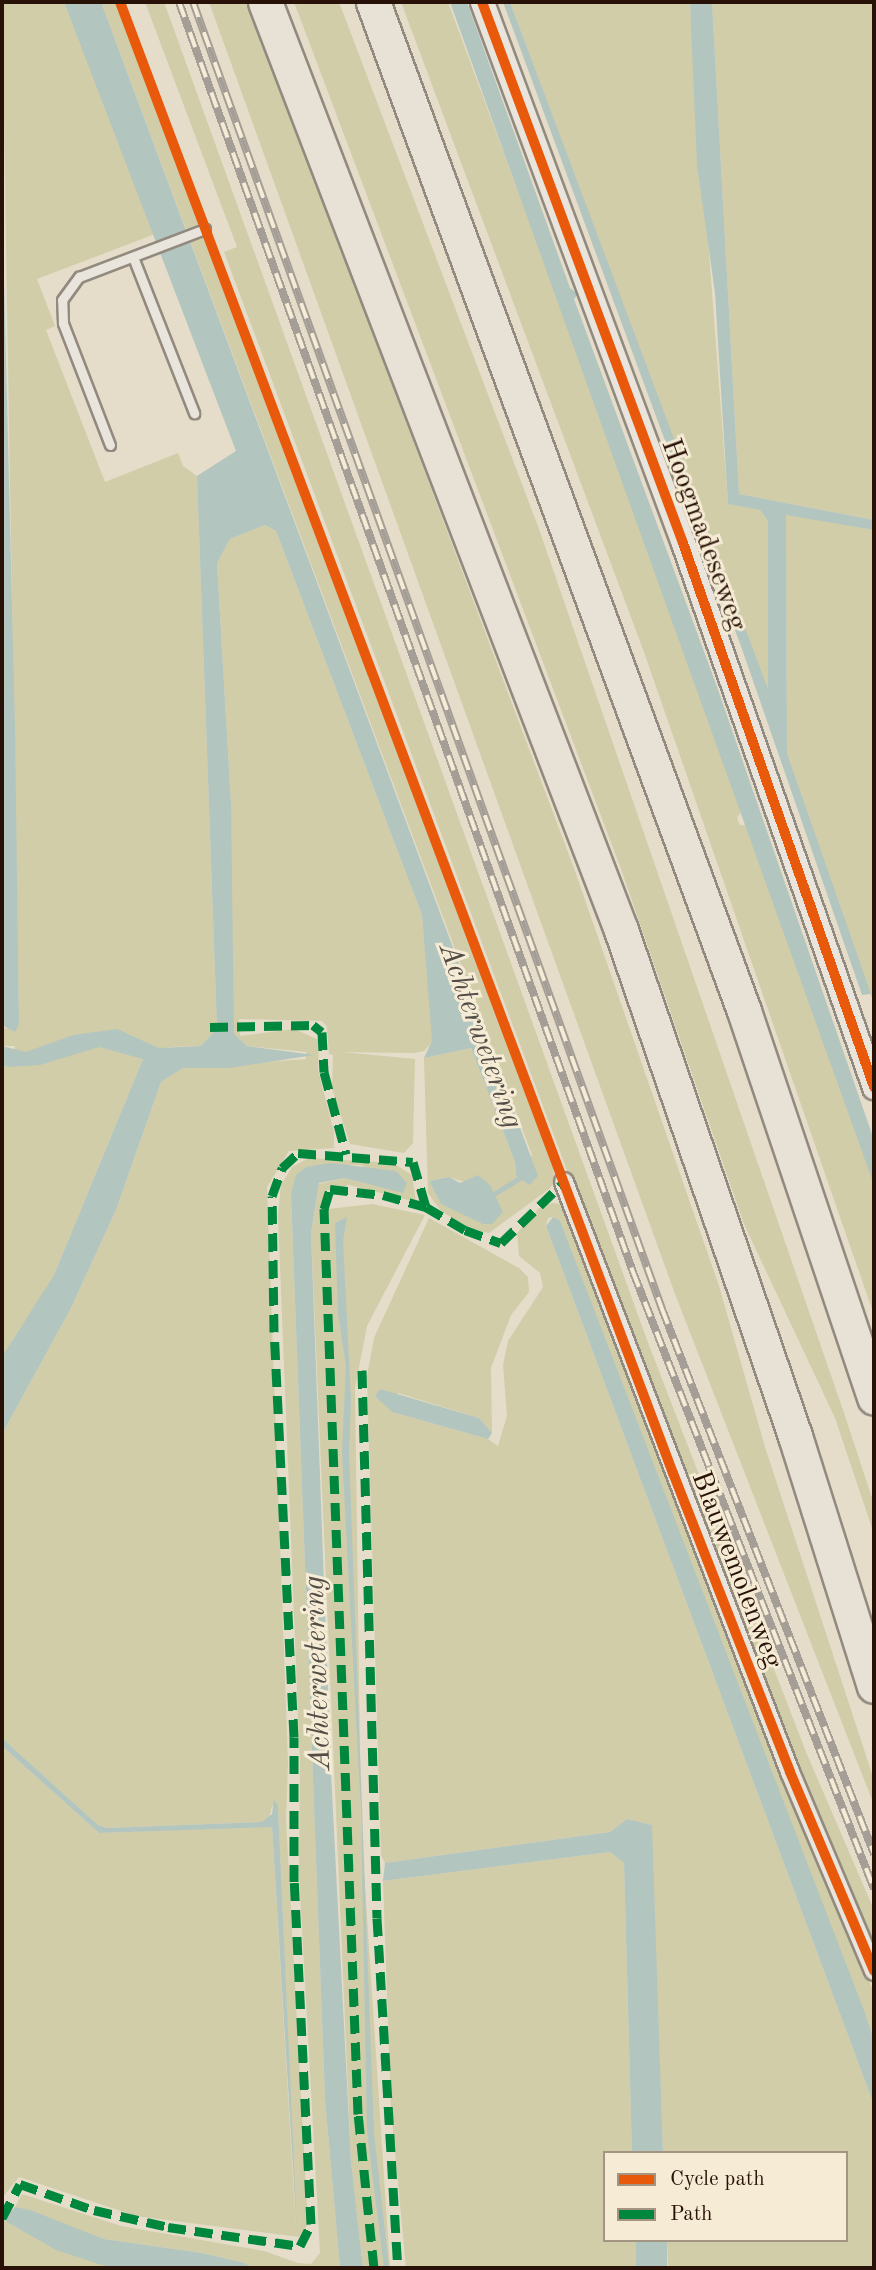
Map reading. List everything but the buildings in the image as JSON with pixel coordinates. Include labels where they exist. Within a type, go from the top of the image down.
[{"type":"highway","points":[[265,2],[621,930],[795,1436],[874,1686]]},
{"type":"highway","points":[[373,2],[744,1011],[874,1398]]},
{"type":"street","name":"Hoogmadeseweg","points":[[482,2],[683,543],[874,1087]]},
{"type":"street","name":"Blauwemolenweg","points":[[564,1182],[790,1772],[874,1971]]},
{"type":"lane","points":[[110,445],[63,323],[62,300],[79,277],[205,229]]},
{"type":"lane","points":[[132,257],[194,413]]},
{"type":"shaded area","points":[[2,2],[64,2],[155,234],[37,279],[55,326],[46,330],[105,482],[178,453],[183,466],[197,476],[217,1028],[201,1046],[169,1047],[143,1059],[54,1275],[2,1363],[2,1066],[10,1067],[15,1046],[2,1046],[2,1025],[3,1029],[19,1024]]},
{"type":"shaded area","points":[[101,2],[115,2],[553,1168],[554,1183],[549,1189],[489,1233],[473,1230],[441,1211],[428,1193],[424,1058],[471,1048],[515,1162],[516,1175],[532,1155]],"holes":[[[448,1177],[465,1182],[441,1204],[429,1181]]]},
{"type":"shaded area","points":[[145,2],[164,2],[647,1340],[806,1752],[874,1910],[874,1954],[792,1760],[633,1347],[224,252],[237,247]]},
{"type":"shaded area","points":[[209,2],[248,2],[575,871],[719,1286],[765,1447],[874,1780],[874,1805],[675,1294]]},
{"type":"shaded area","points":[[294,2],[339,2],[539,529],[844,1413],[874,1504],[874,1534],[835,1418],[744,1224],[621,869]]},
{"type":"shaded area","points":[[401,2],[448,2],[745,805],[737,818],[740,825],[751,826],[874,1184],[874,1315],[644,652]]},
{"type":"shaded area","points":[[510,2],[690,2],[728,503],[760,510],[768,521],[768,692]]},
{"type":"shaded area","points":[[712,2],[874,2],[874,520],[739,494]]},
{"type":"shaded area","points":[[786,514],[874,530],[874,1004],[787,753]]},
{"type":"shaded area","points":[[265,525],[276,531],[422,915],[433,1041],[424,1051],[414,1053],[342,1052],[415,1059],[413,1143],[404,1153],[350,1144],[332,1088],[333,1055],[329,1054],[327,1027],[322,1021],[239,1019],[240,1036],[294,1029],[319,1040],[318,1070],[334,1132],[334,1148],[289,1151],[267,1187],[288,1763],[286,1819],[308,2224],[299,2237],[136,2216],[19,2177],[2,2198],[2,1746],[99,1833],[272,1826],[296,2228],[278,1806],[272,1806],[269,1819],[262,1822],[107,1828],[98,1825],[2,1738],[2,1434],[70,1310],[116,1210],[161,1082],[183,1068],[306,1059],[306,1052],[247,1046],[234,1035],[231,1018],[231,803],[217,563],[230,539]]},
{"type":"shaded area","points":[[309,1158],[393,1163],[412,1175],[416,1202],[349,1185],[325,1191],[328,1209],[372,1204],[425,1215],[367,1326],[355,1388],[361,1825],[390,2268],[363,2268],[351,2161],[311,1233],[319,1184],[345,1178],[403,1192],[361,1165],[306,1167],[291,1194],[325,2099],[340,2268],[252,2268],[245,2263],[202,2253],[104,2239],[15,2207],[22,2194],[121,2226],[264,2251],[298,2263],[311,2264],[320,2253],[299,1874],[300,1764],[278,1216],[281,1185],[292,1167]]},
{"type":"shaded area","points":[[552,1203],[562,1204],[569,1212],[764,1724],[874,1993],[874,2041],[659,1484],[553,1217],[548,1218],[546,1226],[874,2105],[874,2268],[668,2268],[667,2242],[848,2242],[848,2151],[663,2151],[651,1825],[627,1819],[610,1832],[385,1863],[381,1855],[367,1376],[374,1338],[429,1218],[519,1268],[528,1277],[529,1292],[511,1315],[491,1368],[492,1433],[479,1418],[398,1393],[392,1412],[488,1439],[498,1446],[507,1416],[503,1365],[508,1341],[543,1287],[540,1273],[519,1256],[517,1233],[539,1208]]},
{"type":"shaded area","points":[[610,1852],[624,1863],[632,2151],[603,2151],[603,2242],[636,2242],[637,2268],[406,2268],[391,2108],[383,1881]]},
{"type":"shaded area","points":[[2,2212],[10,2217],[8,2222],[111,2268],[2,2268]]},
{"type":"water","points":[[64,2],[101,2],[538,1176],[529,1185],[516,1175],[515,1162],[471,1048],[424,1058],[432,1041],[422,915],[276,531],[265,525],[230,539],[217,563],[231,803],[234,1034],[247,1046],[314,1055],[229,1068],[183,1068],[161,1082],[116,1210],[70,1310],[2,1434],[2,1357],[54,1275],[143,1059],[99,1047],[40,1065],[10,1067],[2,1066],[2,1046],[26,1052],[73,1035],[117,1029],[159,1048],[201,1046],[217,1028],[197,476],[236,451]]},
{"type":"water","points":[[450,2],[467,2],[570,288],[578,294],[574,299],[716,684],[874,1140],[874,1185]]},
{"type":"water","points":[[503,2],[510,2],[768,689],[768,521],[760,510],[728,504],[715,293],[697,165],[690,2],[712,2],[739,494],[874,520],[874,530],[786,515],[787,753],[871,994],[862,995],[742,649]]},
{"type":"water","points":[[2,197],[15,728],[19,1024],[15,1032],[2,1025]]},
{"type":"water","points":[[331,1163],[396,1171],[407,1183],[403,1193],[345,1178],[319,1183],[311,1233],[331,1773],[351,2161],[363,2268],[340,2268],[325,2099],[291,1194],[296,1175],[306,1167]]},
{"type":"water","points":[[478,1175],[490,1185],[503,1212],[492,1224],[483,1224],[441,1204],[429,1181],[449,1177],[460,1183]]},
{"type":"water","points":[[347,1217],[343,1241],[351,1400],[349,1453],[374,2133],[389,2268],[384,2268],[367,2131],[361,1812],[342,1452],[346,1366],[338,1314],[335,1223]]},
{"type":"water","points":[[553,1217],[560,1221],[865,2013],[874,2041],[874,2105],[546,1226]]},
{"type":"water","points":[[380,1389],[479,1418],[492,1433],[488,1439],[392,1412],[375,1396]]},
{"type":"water","points":[[2,1738],[98,1825],[107,1828],[262,1822],[272,1814],[274,1799],[278,1806],[297,2232],[272,1827],[99,1833],[2,1746]]},
{"type":"water","points":[[627,1819],[652,1825],[663,2151],[632,2151],[624,1863],[610,1852],[383,1881],[385,1863],[610,1832]]},
{"type":"water","points":[[2,2205],[12,2211],[15,2207],[30,2210],[104,2239],[202,2253],[245,2263],[252,2268],[111,2268],[56,2250],[7,2222]]},
{"type":"water","points":[[636,2242],[667,2242],[667,2268],[636,2268]]},
{"type":"waterway","name":"Achterwetering","points":[[489,1197],[522,1176]]},
{"type":"railway","points":[[179,2],[633,1272],[874,1889]]},
{"type":"railway","points":[[193,2],[662,1309],[874,1854]]},
{"type":"marked path","points":[[210,1027],[313,1025],[322,1032],[324,1072],[346,1154]]},
{"type":"marked path","points":[[2,2218],[20,2184],[94,2210],[168,2227],[300,2246],[311,2224],[294,1882],[294,1737],[274,1332],[272,1196],[282,1168],[298,1153],[413,1162],[426,1207],[465,1230],[501,1243],[564,1182]]},
{"type":"marked path","points":[[374,2268],[358,2114],[324,1209],[330,1189],[383,1195],[426,1207]]},
{"type":"marked path","points":[[362,1370],[377,1918],[398,2268]]},
{"type":"cycle path","points":[[120,2],[673,1473],[790,1772],[874,1971]]},
{"type":"cycle path","points":[[482,2],[683,543],[874,1087]]}]
